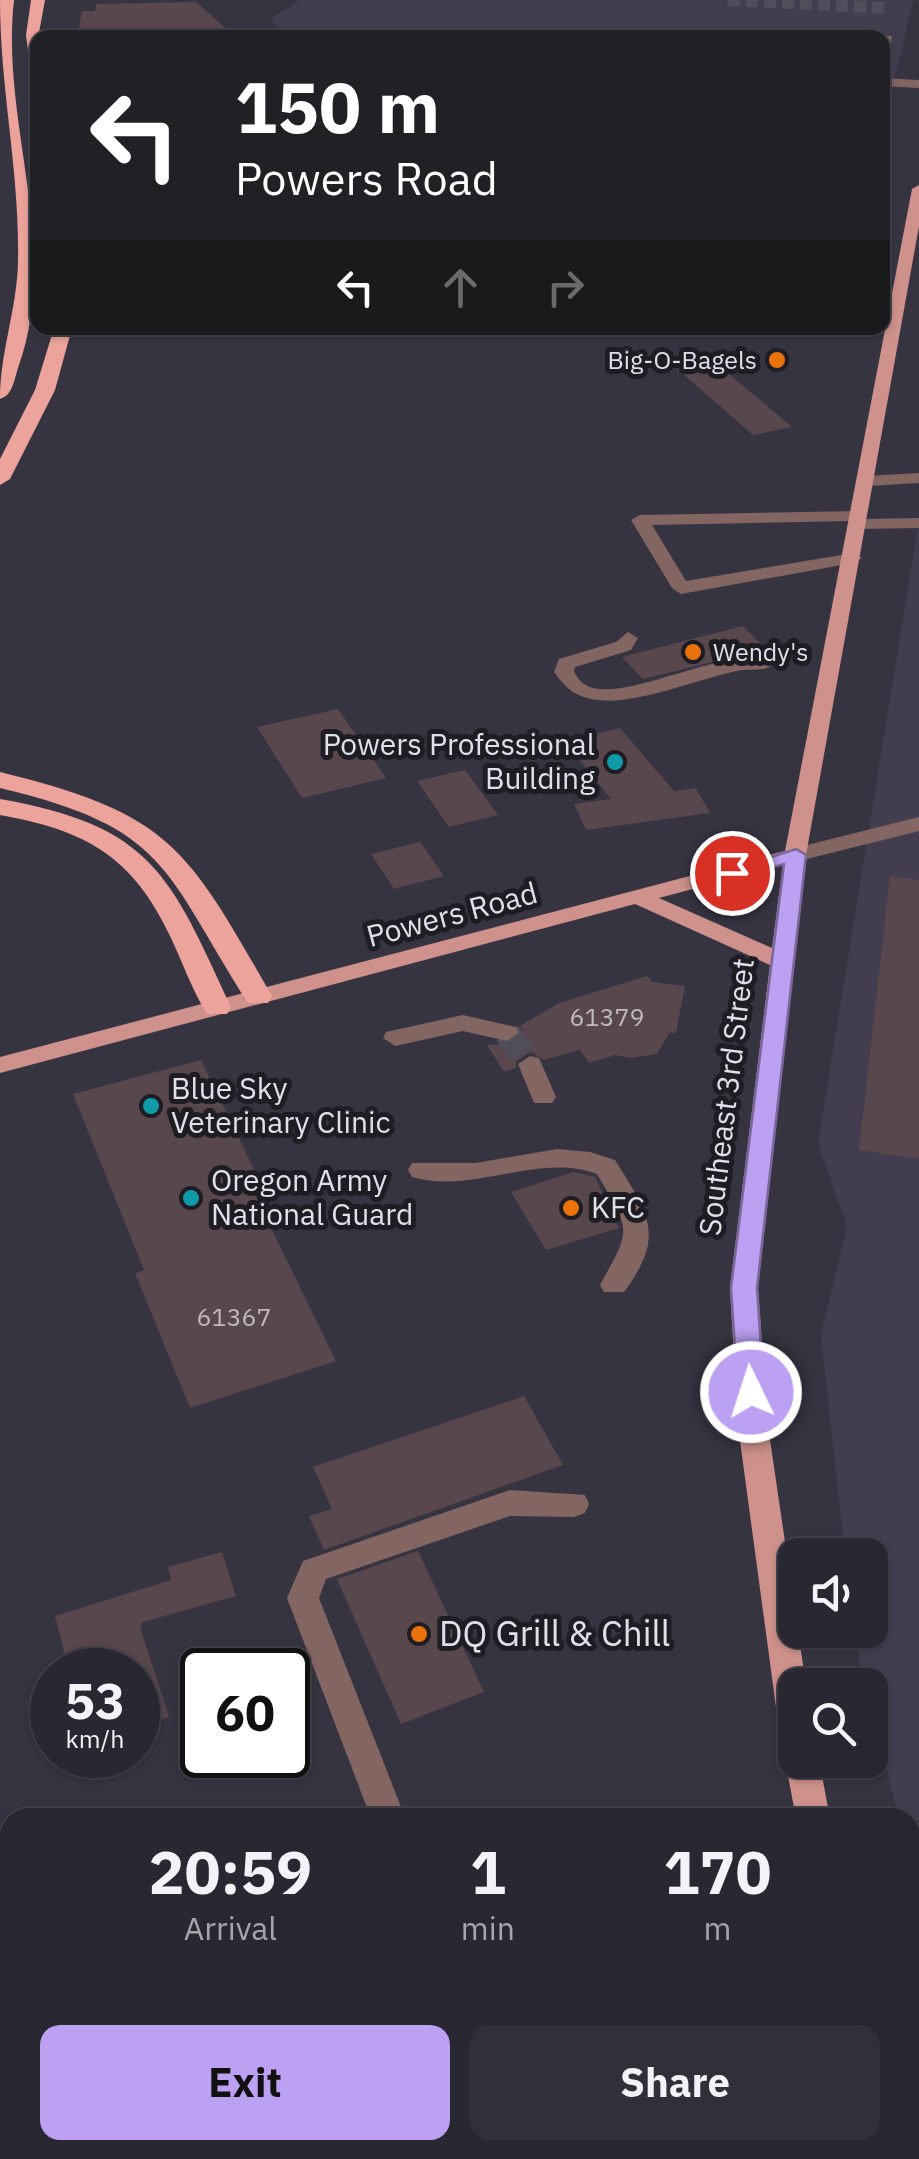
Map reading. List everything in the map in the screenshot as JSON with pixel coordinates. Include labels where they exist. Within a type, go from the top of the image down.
[{"type":"highway","points":[[0,393],[19,338],[29,276],[27,217],[1,51],[8,0]]},
{"type":"highway","points":[[34,30],[38,0]]},
{"type":"highway","points":[[0,478],[41,399],[61,335]]},
{"type":"highway","points":[[0,780],[102,806],[150,835],[185,872],[258,996]]},
{"type":"highway","points":[[0,807],[69,821],[103,836],[134,857],[156,884],[217,1008]]},
{"type":"main road","name":"Southeast 3rd Street","points":[[787,1668],[753,1426],[744,1288],[796,855],[919,189]]},
{"type":"main road","name":"Powers Road","points":[[0,1065],[796,855]]},
{"type":"main road","points":[[638,897],[783,962]]},
{"type":"main road","points":[[805,1778],[811,1808]]},
{"type":"street","points":[[890,82],[919,84]]},
{"type":"street","points":[[866,481],[919,478]]},
{"type":"street","points":[[853,558],[682,588],[640,520],[919,523]]},
{"type":"street","points":[[628,638],[624,646],[566,663],[564,672],[577,689],[601,694],[742,664],[764,664]]},
{"type":"street","name":"Powers Road","points":[[796,855],[919,824]]},
{"type":"street","points":[[394,1038],[463,1023],[508,1033]]},
{"type":"street","points":[[530,1064],[543,1097]]},
{"type":"street","points":[[421,1170],[474,1172],[522,1160],[564,1158],[606,1167],[639,1223],[639,1243],[630,1265],[614,1285]]},
{"type":"street","points":[[385,1808],[303,1598],[314,1570],[510,1503],[574,1504]]},
{"type":"shaded area","points":[[300,0],[913,0],[890,100],[890,30],[282,30],[270,19]]},
{"type":"shaded area","points":[[919,521],[919,1808],[897,1808],[888,1775],[888,1668],[860,1668],[857,1648],[888,1648],[888,1538],[843,1538],[821,1335],[847,1227],[818,1143]]},
{"type":"building","points":[[196,2],[228,30],[78,30],[82,11],[95,11],[96,4]]},
{"type":"building","points":[[711,359],[792,427],[753,435],[674,366]]},
{"type":"building","name":"Wendy's","points":[[743,626],[766,649],[643,679],[622,657]]},
{"type":"building","points":[[338,709],[386,778],[302,798],[257,727]]},
{"type":"building","points":[[620,728],[674,791],[696,788],[710,813],[586,830],[574,804],[611,799],[564,741]]},
{"type":"building","points":[[465,770],[498,815],[449,827],[417,781]]},
{"type":"building","points":[[420,842],[444,876],[394,889],[371,854]]},
{"type":"building","points":[[890,876],[919,880],[919,1159],[859,1150]]},
{"type":"building","points":[[647,976],[652,982],[685,986],[676,1033],[670,1032],[657,1054],[630,1058],[615,1055],[589,1063],[580,1050],[544,1060],[531,1052],[516,1061],[516,1068],[504,1072],[487,1045],[509,1044],[523,1034],[520,1026],[559,1003]]},
{"type":"building","points":[[201,1060],[266,1194],[256,1197],[336,1361],[190,1408],[135,1273],[144,1270],[73,1094]]},
{"type":"building","name":"KFC","points":[[573,1172],[595,1177],[619,1228],[546,1250],[511,1192]]},
{"type":"building","points":[[524,1396],[563,1465],[324,1550],[309,1516],[332,1509],[313,1467]]},
{"type":"building","name":"DQ Grill & Chill","points":[[418,1551],[484,1692],[401,1724],[337,1579]]},
{"type":"building","points":[[222,1552],[236,1596],[143,1622],[140,1627],[147,1648],[63,1648],[55,1616],[171,1580],[168,1567]]},
{"type":"building","points":[[160,1689],[169,1717],[160,1720]]},
{"type":"tunnel","points":[[728,0],[888,8]]},
{"type":"tunnel","points":[[507,1033],[530,1064]]},
{"type":"place","name":"Big-O-Bagels","points":[[777,360]]},
{"type":"place","name":"Wendy's","points":[[693,652]]},
{"type":"place","name":"Powers Professional Building","points":[[615,762]]},
{"type":"place","name":"Blue Sky Veterinary Clinic","points":[[151,1106]]},
{"type":"place","name":"Oregon Army National Guard","points":[[191,1198]]},
{"type":"place","name":"KFC","points":[[571,1208]]},
{"type":"place","name":"DQ Grill & Chill","points":[[419,1634]]},
{"type":"route","points":[[732,873],[796,855],[744,1288],[751,1392]]}]
